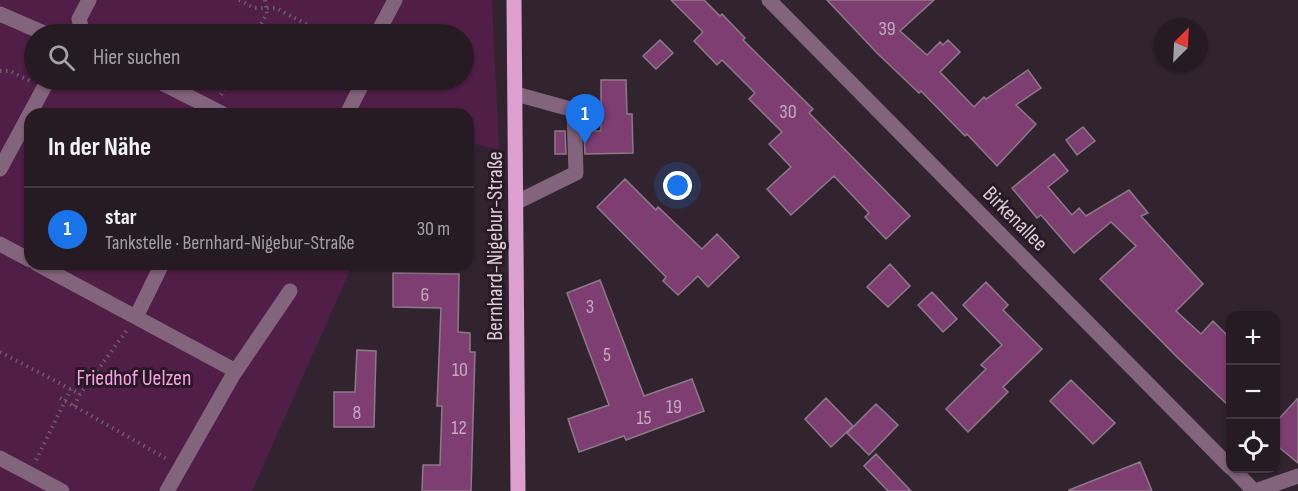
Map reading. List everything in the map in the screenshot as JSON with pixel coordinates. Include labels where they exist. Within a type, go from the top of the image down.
[{"type":"main road","name":"Bernhard-Nigebur-Straße","points":[[514,0],[518,491]]},
{"type":"street","points":[[80,24],[79,20],[89,0]]},
{"type":"street","points":[[382,24],[395,0]]},
{"type":"street","name":"Birkenallee","points":[[769,0],[1226,463]]},
{"type":"street","points":[[0,14],[24,24]]},
{"type":"street","points":[[35,108],[43,90]]},
{"type":"street","points":[[176,90],[211,108]]},
{"type":"street","points":[[349,108],[359,90]]},
{"type":"street","points":[[516,94],[574,110],[576,173],[517,202]]},
{"type":"street","points":[[0,169],[24,130]]},
{"type":"street","points":[[0,244],[24,257]]},
{"type":"street","points":[[48,270],[236,371]]},
{"type":"street","points":[[136,317],[159,270]]},
{"type":"street","points":[[167,491],[236,371],[290,291]]},
{"type":"street","points":[[0,458],[62,491]]},
{"type":"street","name":"Birkenallee","points":[[1236,473],[1255,491]]},
{"type":"street","points":[[1255,491],[1298,476]]},
{"type":"path","points":[[239,0],[254,8],[276,8],[306,24]]},
{"type":"path","points":[[261,24],[267,14],[265,0]]},
{"type":"path","points":[[0,71],[10,71],[24,76]]},
{"type":"path","points":[[74,406],[80,394],[136,317]]},
{"type":"path","points":[[0,352],[80,394]]},
{"type":"path","points":[[29,474],[72,389]]},
{"type":"path","points":[[60,398],[181,466]]},
{"type":"green space","name":"Friedhof Uelzen","points":[[0,0],[492,0],[499,150],[474,144],[474,108],[24,108],[24,270],[350,270],[252,491],[0,491]]},
{"type":"building","points":[[671,0],[704,0],[720,16],[722,14],[745,38],[743,40],[813,109],[809,113],[910,216],[886,239],[865,217],[869,213],[834,176],[791,215],[767,189],[791,167],[769,144],[782,132],[749,99],[755,93],[722,60],[717,65],[694,41],[703,32]]},
{"type":"building","points":[[827,0],[934,0],[900,31],[927,55],[940,42],[943,45],[948,40],[960,52],[940,72],[974,107],[984,97],[986,99],[1028,70],[1041,88],[1016,105],[1036,124],[997,166],[967,134],[965,136],[921,91],[919,93],[877,53]]},
{"type":"building","points":[[660,40],[673,53],[656,69],[643,56]]},
{"type":"building","points":[[601,80],[626,80],[627,114],[632,114],[633,153],[585,154],[584,131],[601,131]]},
{"type":"building","points":[[1083,127],[1095,141],[1077,155],[1066,140]]},
{"type":"building","points":[[555,131],[565,131],[566,154],[555,154]]},
{"type":"building","points":[[1054,154],[1068,171],[1048,187],[1072,215],[1079,208],[1086,216],[1129,190],[1148,213],[1141,216],[1203,284],[1176,311],[1201,334],[1213,321],[1226,334],[1226,403],[1100,279],[1136,246],[1111,222],[1074,253],[1041,215],[1037,218],[1012,188]]},
{"type":"building","points":[[625,179],[656,210],[658,207],[702,249],[717,234],[739,257],[708,287],[698,276],[678,295],[663,281],[666,277],[597,207]]},
{"type":"building","points":[[890,264],[910,286],[888,307],[867,287]]},
{"type":"building","points":[[393,273],[459,274],[458,332],[470,333],[470,352],[475,352],[471,491],[422,491],[423,465],[440,465],[442,406],[437,406],[441,308],[393,307]]},
{"type":"building","points":[[600,280],[644,396],[692,379],[704,411],[626,440],[624,436],[579,452],[568,419],[609,405],[567,293]]},
{"type":"building","points":[[986,282],[1008,305],[1003,310],[1042,349],[1003,387],[1008,392],[968,432],[946,409],[986,369],[981,365],[1002,345],[963,305]]},
{"type":"building","points":[[932,292],[957,319],[943,332],[918,305]]},
{"type":"building","points":[[357,350],[376,351],[374,427],[334,427],[334,392],[355,392]]},
{"type":"building","points":[[1071,380],[1115,423],[1093,444],[1050,401]]},
{"type":"building","points":[[826,398],[853,426],[831,447],[805,419]]},
{"type":"building","points":[[1298,398],[1298,463],[1280,448],[1280,418]]},
{"type":"building","points":[[876,404],[898,425],[869,455],[847,433]]},
{"type":"building","points":[[876,454],[911,491],[888,491],[864,466]]},
{"type":"building","points":[[1140,462],[1152,491],[1069,491],[1069,490]]},
{"type":"place","name":"star","points":[[585,144]]}]
